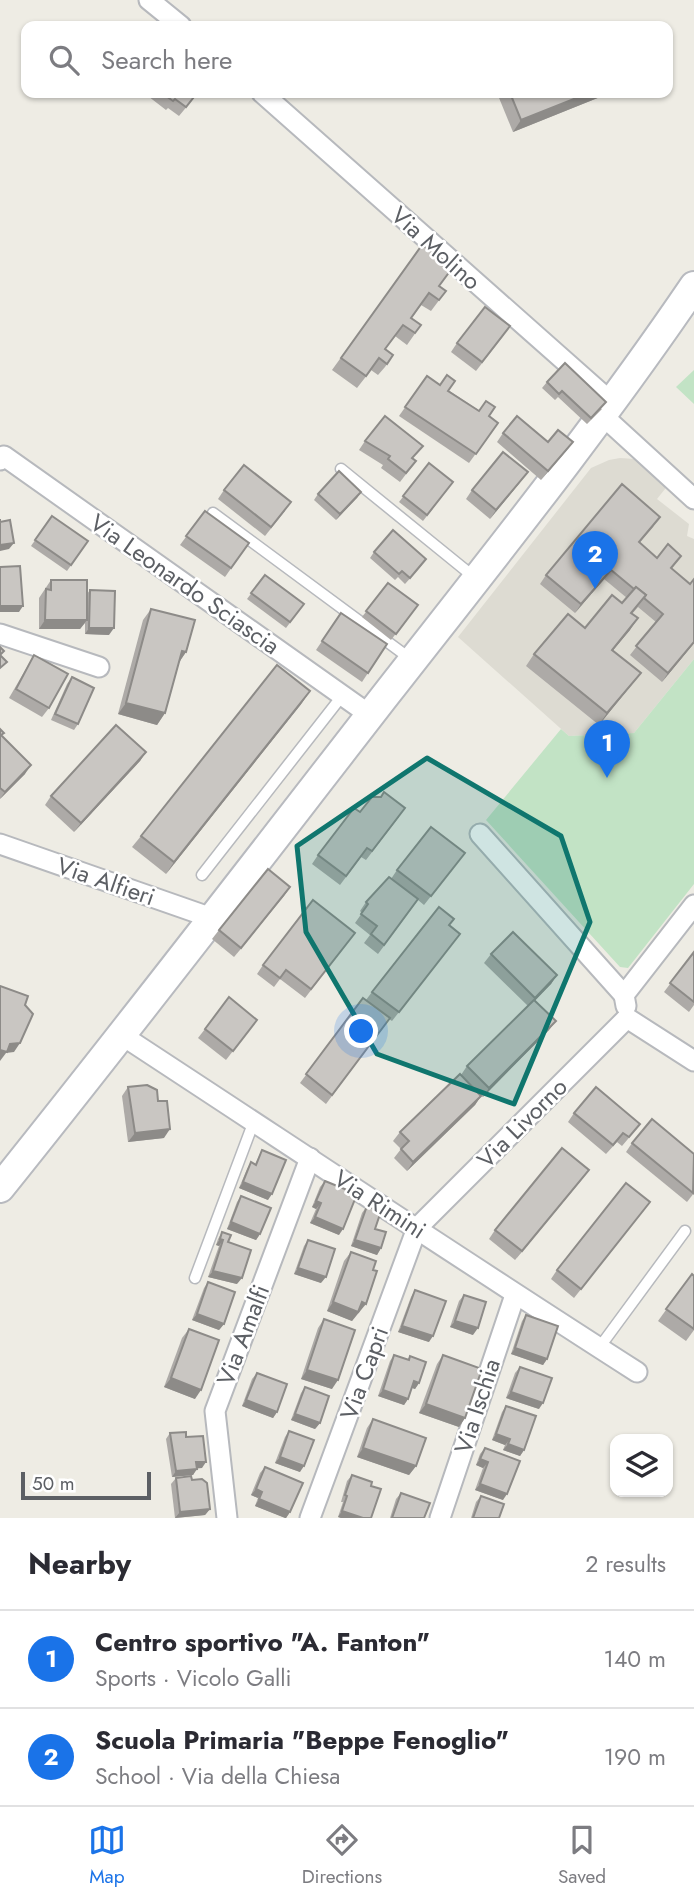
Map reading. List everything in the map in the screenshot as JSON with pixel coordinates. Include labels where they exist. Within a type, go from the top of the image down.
[{"type":"street","points":[[149,0],[175,21]]},
{"type":"street","name":"Via Molino","points":[[267,98],[606,409],[694,499]]},
{"type":"street","points":[[0,1188],[123,1036],[476,578],[606,409],[694,286]]},
{"type":"street","name":"Via Leonardo Sciascia","points":[[0,460],[4,456],[370,715]]},
{"type":"street","points":[[0,634],[99,667]]},
{"type":"street","points":[[480,834],[624,995],[627,1018],[694,1061]]},
{"type":"street","name":"Via Alfieri","points":[[0,844],[212,918]]},
{"type":"street","points":[[624,995],[694,905]]},
{"type":"street","name":"Via Livorno","points":[[417,1228],[627,1018]]},
{"type":"street","name":"Via Rimini","points":[[123,1036],[637,1373]]},
{"type":"street","name":"Via Amalfi","points":[[227,1518],[215,1411],[310,1158]]},
{"type":"street","name":"Via Capri","points":[[310,1518],[417,1228]]},
{"type":"street","name":"Via Ischia","points":[[440,1518],[515,1295]]},
{"type":"lane","points":[[341,469],[476,578]]},
{"type":"lane","points":[[212,513],[412,661]]},
{"type":"lane","points":[[202,875],[342,696]]},
{"type":"lane","points":[[195,1278],[254,1121]]},
{"type":"lane","points":[[600,1348],[685,1231]]},
{"type":"highlighted area","points":[[427,758],[561,836],[590,922],[514,1104],[377,1054],[306,932],[297,846]]},
{"type":"shaded area","points":[[620,458],[635,459],[665,484],[665,489],[657,499],[689,524],[687,536],[694,539],[694,659],[634,733],[569,736],[458,637],[591,468]]},
{"type":"green space","points":[[694,370],[694,404],[676,387]]},
{"type":"green space","points":[[694,659],[694,884],[628,968],[620,967],[486,820],[561,729],[569,736],[634,733]]},
{"type":"building","points":[[169,98],[193,98],[186,107],[175,99],[173,101]]},
{"type":"building","points":[[512,98],[576,98],[521,120]]},
{"type":"building","points":[[422,245],[453,267],[439,286],[446,291],[439,300],[429,293],[411,318],[421,325],[415,333],[403,325],[385,349],[393,355],[387,364],[379,358],[366,376],[341,358]]},
{"type":"building","points":[[485,307],[510,326],[482,362],[457,343]]},
{"type":"building","points":[[565,363],[606,402],[591,418],[562,391],[559,394],[547,382]]},
{"type":"building","points":[[447,375],[455,381],[448,391],[479,411],[486,401],[495,407],[489,416],[498,423],[476,454],[405,407],[427,376],[440,385]]},
{"type":"building","points":[[385,416],[423,446],[412,458],[416,461],[406,473],[388,459],[390,456],[365,441]]},
{"type":"building","points":[[517,416],[548,442],[558,430],[573,442],[548,471],[503,433]]},
{"type":"building","points":[[503,452],[528,472],[496,510],[472,490]]},
{"type":"building","points":[[429,463],[453,482],[427,515],[403,496]]},
{"type":"building","points":[[244,465],[291,502],[271,527],[224,490]]},
{"type":"building","points":[[339,471],[361,492],[340,514],[318,494]]},
{"type":"building","points":[[622,484],[660,517],[639,542],[657,558],[668,544],[681,556],[671,568],[690,584],[694,579],[694,642],[668,673],[636,646],[663,614],[644,598],[646,595],[611,570],[581,604],[546,575]]},
{"type":"building","points":[[205,511],[249,543],[231,568],[186,536]]},
{"type":"building","points":[[52,516],[88,541],[71,565],[35,540]]},
{"type":"building","points":[[10,520],[14,543],[0,545],[0,522]]},
{"type":"building","points":[[393,530],[426,559],[410,578],[402,571],[399,574],[374,552]]},
{"type":"building","points":[[20,566],[23,606],[0,606],[0,567]]},
{"type":"building","points":[[265,575],[304,604],[290,622],[251,593]]},
{"type":"building","points":[[51,580],[87,580],[87,620],[45,620],[46,589],[51,590]]},
{"type":"building","points":[[388,583],[418,605],[396,634],[366,611]]},
{"type":"building","points":[[636,587],[646,595],[631,613],[638,618],[612,650],[641,673],[607,713],[534,654],[568,614],[585,628],[612,595],[622,603]]},
{"type":"building","points":[[90,590],[115,591],[114,628],[89,628]]},
{"type":"building","points":[[151,609],[195,620],[186,652],[182,651],[165,713],[126,703]]},
{"type":"building","points":[[341,613],[387,644],[368,673],[322,641]]},
{"type":"building","points":[[0,655],[7,662],[0,668]]},
{"type":"building","points":[[34,655],[68,674],[49,708],[16,689]]},
{"type":"building","points":[[277,665],[310,691],[174,862],[141,836]]},
{"type":"building","points":[[72,677],[94,688],[78,724],[55,714]]},
{"type":"building","points":[[116,725],[146,752],[81,823],[51,796]]},
{"type":"building","points":[[0,729],[4,733],[1,735],[31,765],[5,792],[0,788]]},
{"type":"building","points":[[384,792],[405,808],[372,851],[367,848],[346,876],[318,855],[354,808],[360,812],[372,797],[381,797]]},
{"type":"building","points":[[431,827],[465,853],[431,896],[397,870]]},
{"type":"building","points":[[268,869],[290,887],[241,948],[219,930]]},
{"type":"building","points":[[389,877],[418,899],[384,945],[371,934],[377,926],[361,914],[368,904],[366,902]]},
{"type":"building","points":[[313,900],[355,933],[311,989],[286,970],[280,978],[263,965]]},
{"type":"building","points":[[439,907],[454,919],[449,925],[460,934],[399,1012],[372,992]]},
{"type":"building","points":[[513,932],[557,975],[535,998],[491,954]]},
{"type":"building","points":[[694,952],[694,1002],[670,983]]},
{"type":"building","points":[[0,986],[28,996],[25,1005],[33,1014],[20,1043],[10,1044],[7,1052],[0,1050]]},
{"type":"building","points":[[229,997],[257,1020],[233,1051],[205,1029]]},
{"type":"building","points":[[363,998],[390,1018],[332,1095],[306,1074]]},
{"type":"building","points":[[534,1000],[556,1021],[489,1088],[467,1066]]},
{"type":"building","points":[[460,1074],[481,1096],[413,1162],[401,1149],[409,1141],[400,1132]]},
{"type":"building","points":[[147,1085],[157,1090],[158,1101],[167,1101],[170,1129],[135,1133],[128,1087]]},
{"type":"building","points":[[596,1087],[640,1124],[629,1137],[623,1133],[613,1145],[574,1113]]},
{"type":"building","points":[[652,1119],[694,1154],[693,1193],[632,1143]]},
{"type":"building","points":[[562,1148],[589,1170],[522,1251],[495,1230]]},
{"type":"building","points":[[262,1150],[286,1160],[272,1194],[243,1182],[251,1162],[256,1165]]},
{"type":"building","points":[[325,1181],[357,1194],[343,1229],[315,1217],[321,1203],[316,1201]]},
{"type":"building","points":[[626,1183],[650,1202],[581,1289],[557,1270]]},
{"type":"building","points":[[241,1196],[271,1208],[260,1234],[231,1222]]},
{"type":"building","points":[[367,1206],[381,1211],[375,1229],[386,1232],[381,1248],[355,1240]]},
{"type":"building","points":[[222,1232],[231,1235],[228,1242],[251,1250],[242,1278],[213,1271],[223,1240],[220,1239]]},
{"type":"building","points":[[308,1240],[335,1249],[326,1277],[298,1268]]},
{"type":"building","points":[[351,1252],[376,1261],[373,1270],[377,1271],[366,1304],[362,1302],[358,1312],[333,1302]]},
{"type":"building","points":[[692,1274],[694,1276],[694,1329],[666,1309]]},
{"type":"building","points":[[208,1282],[235,1292],[224,1324],[197,1314]]},
{"type":"building","points":[[415,1290],[446,1301],[433,1336],[402,1326]]},
{"type":"building","points":[[464,1295],[486,1302],[478,1328],[455,1321]]},
{"type":"building","points":[[526,1315],[558,1326],[547,1359],[515,1348]]},
{"type":"building","points":[[324,1319],[355,1330],[338,1380],[307,1370]]},
{"type":"building","points":[[189,1329],[219,1340],[201,1390],[171,1378]]},
{"type":"building","points":[[394,1355],[409,1360],[410,1356],[426,1362],[419,1383],[414,1381],[408,1399],[383,1390]]},
{"type":"building","points":[[443,1355],[482,1369],[465,1418],[426,1404]]},
{"type":"building","points":[[520,1367],[552,1378],[543,1403],[511,1392]]},
{"type":"building","points":[[257,1373],[287,1384],[277,1412],[246,1400]]},
{"type":"building","points":[[305,1387],[329,1396],[320,1423],[295,1414]]},
{"type":"building","points":[[506,1406],[536,1416],[524,1450],[508,1444],[510,1439],[496,1434]]},
{"type":"building","points":[[373,1419],[426,1438],[416,1466],[363,1448]]},
{"type":"building","points":[[289,1431],[314,1440],[304,1466],[280,1457]]},
{"type":"building","points":[[186,1432],[186,1437],[203,1436],[206,1462],[196,1462],[197,1469],[176,1471],[170,1433]]},
{"type":"building","points":[[485,1448],[520,1461],[507,1494],[480,1484],[488,1462],[480,1459]]},
{"type":"building","points":[[265,1467],[303,1483],[290,1512],[259,1499],[262,1492],[256,1489]]},
{"type":"building","points":[[352,1475],[372,1482],[371,1486],[381,1489],[371,1518],[342,1511]]},
{"type":"building","points":[[191,1476],[192,1480],[202,1479],[207,1483],[210,1509],[180,1512],[176,1478]]},
{"type":"building","points":[[401,1493],[430,1503],[424,1518],[392,1518]]},
{"type":"building","points":[[481,1496],[504,1504],[499,1518],[473,1518]]},
{"type":"place","name":"Scuola Primaria \"Beppe Fenoglio\"","points":[[595,589]]},
{"type":"place","name":"Centro sportivo \"A. Fanton\"","points":[[607,778]]}]
